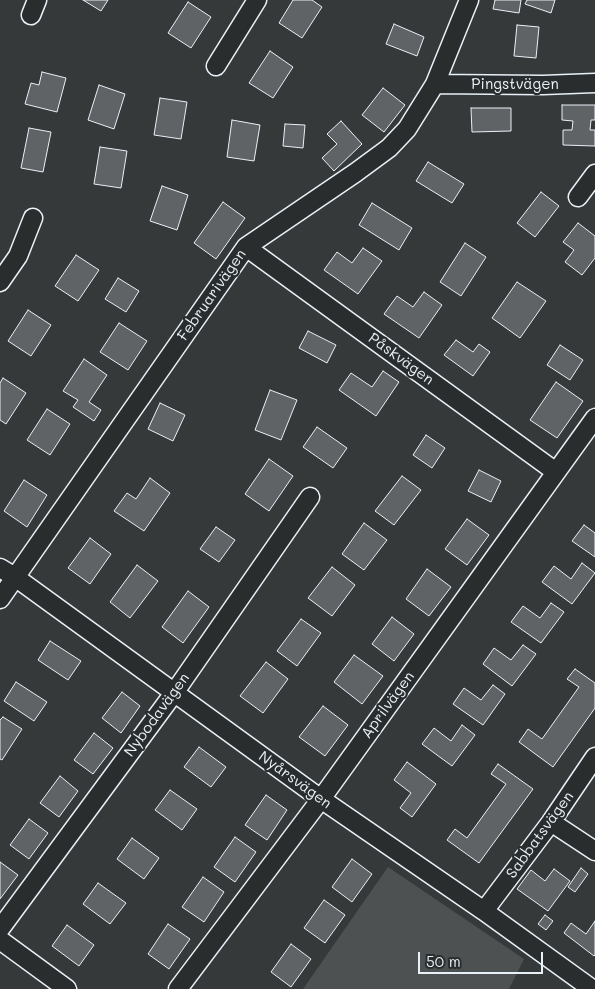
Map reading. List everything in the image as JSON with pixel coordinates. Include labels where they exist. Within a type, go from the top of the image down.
[{"type":"street","points":[[216,66],[257,0]]},
{"type":"street","name":"Februarivägen","points":[[0,599],[246,247],[355,173],[389,148],[407,129],[435,84],[469,0]]},
{"type":"street","name":"Pingstvägen","points":[[435,84],[543,85],[595,83]]},
{"type":"street","points":[[578,197],[595,174]]},
{"type":"street","points":[[0,282],[18,256],[33,218]]},
{"type":"street","name":"Påskvägen","points":[[246,247],[556,472]]},
{"type":"street","name":"Aprilvägen","points":[[178,989],[321,799],[595,418]]},
{"type":"street","name":"Nybodavägen","points":[[0,929],[174,692],[310,497]]},
{"type":"street","name":"Nyårsvägen","points":[[0,568],[321,799],[484,911],[592,989]]},
{"type":"street","name":"Sabbatsvägen","points":[[484,911],[551,822],[595,757]]},
{"type":"street","points":[[551,822],[595,851]]},
{"type":"street","points":[[0,940],[67,989]]},
{"type":"shaded area","points":[[388,867],[524,959],[509,989],[303,989]]},
{"type":"building","points":[[83,0],[108,0],[101,11]]},
{"type":"building","points":[[293,0],[312,0],[322,7],[302,38],[279,23]]},
{"type":"building","points":[[495,0],[521,0],[519,13],[493,9]]},
{"type":"building","points":[[527,0],[555,0],[551,13],[525,4]]},
{"type":"building","points":[[188,2],[211,17],[191,48],[168,33]]},
{"type":"building","points":[[394,24],[424,37],[417,56],[386,44]]},
{"type":"building","points":[[517,25],[539,27],[536,58],[514,56]]},
{"type":"building","points":[[270,51],[293,67],[273,98],[249,83]]},
{"type":"building","points":[[42,72],[66,78],[57,112],[25,104],[31,83],[39,85]]},
{"type":"building","points":[[99,85],[125,94],[114,129],[88,120]]},
{"type":"building","points":[[383,88],[405,105],[384,132],[362,115]]},
{"type":"building","points":[[160,98],[187,102],[181,139],[154,135]]},
{"type":"building","points":[[562,105],[595,105],[595,120],[591,120],[590,130],[595,130],[595,146],[563,145],[563,130],[572,130],[573,121],[562,120]]},
{"type":"building","points":[[471,108],[511,108],[511,131],[472,132]]},
{"type":"building","points":[[232,120],[260,125],[254,161],[227,157]]},
{"type":"building","points":[[341,121],[362,144],[334,171],[322,158],[337,144],[327,134]]},
{"type":"building","points":[[285,124],[305,125],[303,148],[283,146]]},
{"type":"building","points":[[29,128],[51,132],[43,172],[21,168]]},
{"type":"building","points":[[100,147],[127,151],[121,188],[94,184]]},
{"type":"building","points":[[428,162],[464,184],[452,203],[416,181]]},
{"type":"building","points":[[162,186],[188,195],[177,230],[150,221]]},
{"type":"building","points":[[541,192],[559,206],[535,237],[517,223]]},
{"type":"building","points":[[223,202],[245,218],[216,259],[194,243]]},
{"type":"building","points":[[372,203],[412,228],[399,250],[359,225]]},
{"type":"building","points":[[578,223],[595,236],[595,258],[582,275],[565,262],[574,250],[563,242]]},
{"type":"building","points":[[465,243],[486,257],[461,296],[440,282]]},
{"type":"building","points":[[363,248],[382,261],[358,294],[324,270],[337,252],[352,263]]},
{"type":"building","points":[[76,255],[99,270],[78,301],[55,286]]},
{"type":"building","points":[[118,278],[139,291],[126,312],[105,299]]},
{"type":"building","points":[[517,282],[546,301],[520,338],[492,318]]},
{"type":"building","points":[[424,292],[442,305],[419,338],[384,314],[397,296],[413,307]]},
{"type":"building","points":[[28,310],[51,325],[31,356],[8,341]]},
{"type":"building","points":[[119,323],[147,341],[128,370],[100,352]]},
{"type":"building","points":[[308,331],[336,345],[327,363],[299,348]]},
{"type":"building","points":[[456,340],[473,352],[479,344],[490,352],[473,376],[444,355]]},
{"type":"building","points":[[560,345],[583,360],[570,380],[547,365]]},
{"type":"building","points":[[84,359],[107,375],[89,402],[101,410],[94,421],[73,407],[78,400],[63,391]]},
{"type":"building","points":[[383,371],[399,382],[376,416],[339,390],[351,373],[372,387]]},
{"type":"building","points":[[3,378],[26,393],[6,424],[0,420],[0,383]]},
{"type":"building","points":[[556,382],[583,401],[557,438],[530,420]]},
{"type":"building","points":[[270,390],[297,400],[281,440],[255,430]]},
{"type":"building","points":[[160,403],[185,415],[173,441],[148,429]]},
{"type":"building","points":[[47,409],[70,424],[50,455],[27,440]]},
{"type":"building","points":[[317,427],[347,448],[333,468],[303,447]]},
{"type":"building","points":[[426,435],[445,448],[432,468],[413,455]]},
{"type":"building","points":[[269,459],[293,476],[269,511],[245,494]]},
{"type":"building","points":[[479,470],[501,481],[491,502],[468,491]]},
{"type":"building","points":[[402,476],[421,490],[394,525],[375,511]]},
{"type":"building","points":[[150,478],[170,493],[144,531],[114,511],[127,493],[136,499]]},
{"type":"building","points":[[24,480],[47,495],[27,527],[4,511]]},
{"type":"building","points":[[467,519],[489,535],[467,565],[445,549]]},
{"type":"building","points":[[364,523],[387,540],[364,570],[342,554]]},
{"type":"building","points":[[584,525],[595,533],[595,557],[572,541]]},
{"type":"building","points":[[216,527],[235,540],[219,562],[200,549]]},
{"type":"building","points":[[90,538],[111,554],[90,584],[68,568]]},
{"type":"building","points":[[582,563],[595,573],[572,604],[542,582],[554,566],[571,579]]},
{"type":"building","points":[[137,565],[158,581],[130,618],[110,602]]},
{"type":"building","points":[[332,567],[355,585],[332,616],[308,598]]},
{"type":"building","points":[[427,569],[451,587],[429,616],[406,599]]},
{"type":"building","points":[[188,591],[209,607],[183,643],[162,627]]},
{"type":"building","points":[[551,603],[564,612],[541,643],[511,622],[523,606],[540,618]]},
{"type":"building","points":[[392,617],[414,634],[394,661],[372,644]]},
{"type":"building","points":[[301,619],[321,633],[297,666],[277,651]]},
{"type":"building","points":[[50,641],[81,661],[68,680],[38,660]]},
{"type":"building","points":[[523,645],[536,654],[512,686],[483,664],[494,648],[511,660]]},
{"type":"building","points":[[354,655],[383,676],[362,704],[334,682]]},
{"type":"building","points":[[266,662],[288,679],[263,713],[240,696]]},
{"type":"building","points":[[575,669],[595,683],[595,708],[553,767],[519,742],[528,729],[542,739],[579,687],[567,679]]},
{"type":"building","points":[[16,682],[47,702],[34,721],[4,701]]},
{"type":"building","points":[[493,685],[505,694],[483,725],[453,704],[464,688],[481,700]]},
{"type":"building","points":[[122,692],[140,706],[121,733],[102,718]]},
{"type":"building","points":[[323,706],[348,725],[325,756],[299,737]]},
{"type":"building","points":[[3,717],[22,729],[2,760],[0,759],[0,720]]},
{"type":"building","points":[[462,725],[475,735],[452,766],[422,744],[434,728],[451,741]]},
{"type":"building","points":[[94,733],[113,748],[93,774],[74,760]]},
{"type":"building","points":[[199,747],[226,767],[211,787],[184,767]]},
{"type":"building","points":[[407,762],[436,784],[412,817],[400,808],[411,793],[394,780]]},
{"type":"building","points":[[498,764],[533,789],[479,863],[447,840],[455,829],[467,838],[506,784],[491,774]]},
{"type":"building","points":[[60,776],[78,791],[59,817],[40,803]]},
{"type":"building","points":[[170,790],[197,809],[182,830],[155,810]]},
{"type":"building","points":[[266,795],[287,810],[267,840],[245,825]]},
{"type":"building","points":[[29,819],[48,833],[29,859],[10,845]]},
{"type":"building","points":[[235,837],[256,852],[235,882],[214,867]]},
{"type":"building","points":[[132,838],[159,858],[144,879],[117,859]]},
{"type":"building","points":[[352,859],[372,874],[352,902],[332,887]]},
{"type":"building","points":[[0,862],[18,875],[0,899]]},
{"type":"building","points":[[581,868],[588,874],[575,892],[568,887]]},
{"type":"building","points":[[554,869],[570,881],[548,911],[517,889],[531,870],[545,881]]},
{"type":"building","points":[[203,877],[224,892],[204,922],[182,907]]},
{"type":"building","points":[[98,883],[126,903],[110,924],[83,904]]},
{"type":"building","points":[[324,900],[345,915],[325,943],[304,928]]},
{"type":"building","points":[[545,915],[553,921],[546,930],[538,924]]},
{"type":"building","points":[[595,921],[594,956],[564,933],[571,923],[586,934]]},
{"type":"building","points":[[168,924],[190,939],[169,969],[148,954]]},
{"type":"building","points":[[67,925],[94,945],[79,966],[52,946]]},
{"type":"building","points":[[291,944],[311,959],[291,987],[271,972]]}]
